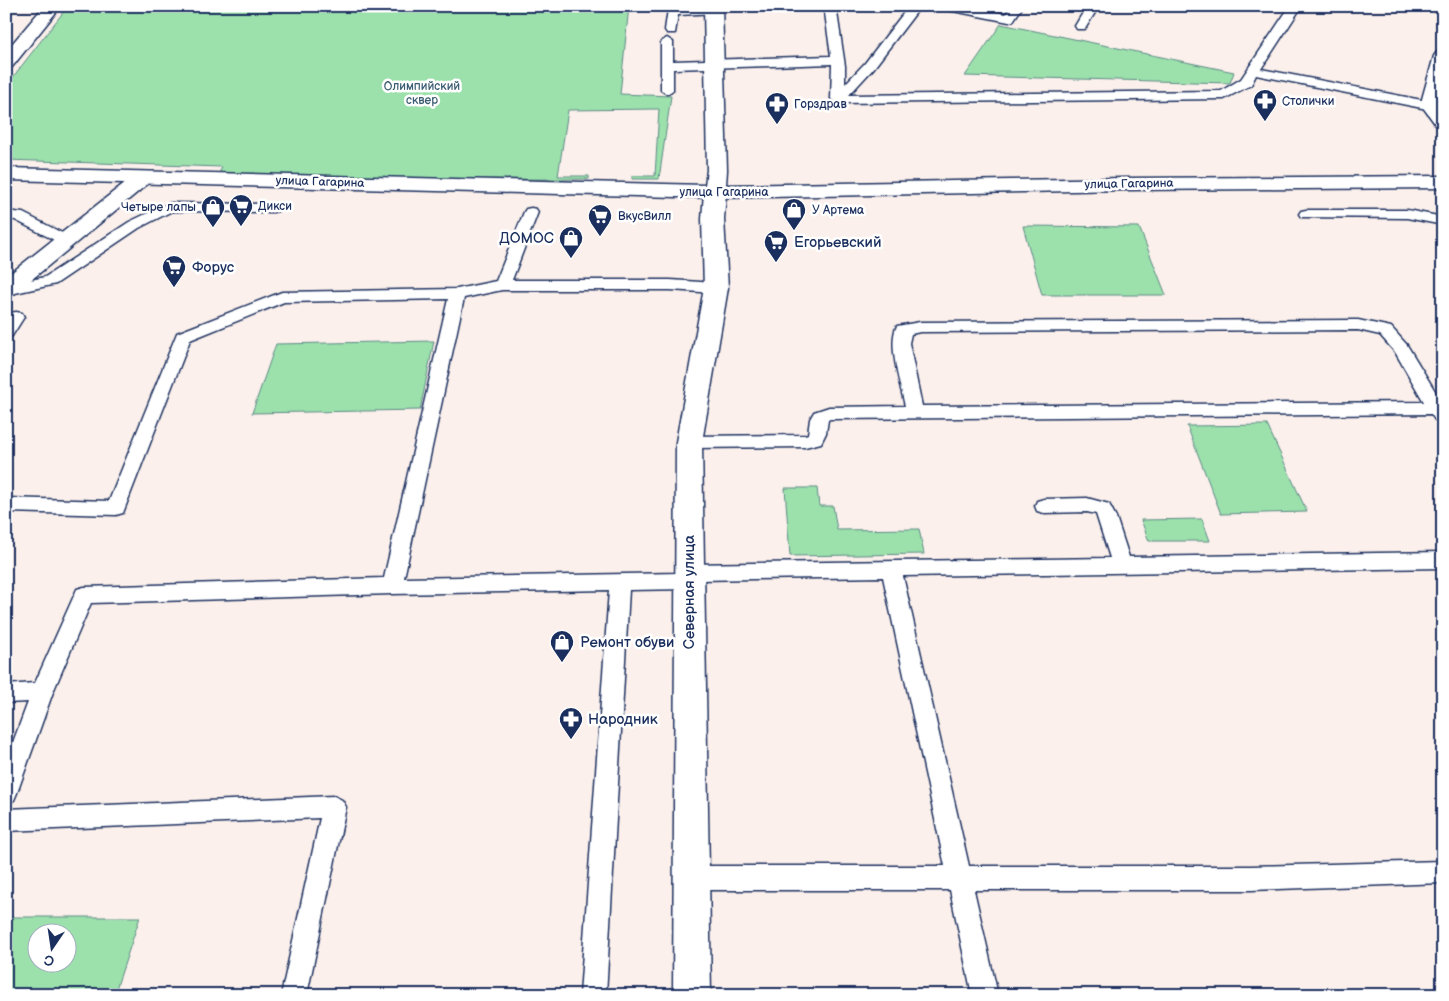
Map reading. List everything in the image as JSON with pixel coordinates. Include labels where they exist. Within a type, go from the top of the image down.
[{"type":"street","points":[[6,63],[53,6]]},
{"type":"street","name":"Северная улица","points":[[692,995],[689,442],[716,288],[713,219],[717,170],[713,9]]},
{"type":"street","points":[[1437,106],[1443,56]]},
{"type":"street","name":"улица Гагарина","points":[[6,174],[715,192],[1126,184],[1443,182]]},
{"type":"street","points":[[6,290],[143,178]]},
{"type":"lane","points":[[830,6],[838,60],[838,99]]},
{"type":"lane","points":[[838,99],[869,66],[915,6]]},
{"type":"lane","points":[[948,6],[1008,18],[1017,6]]},
{"type":"lane","points":[[1082,26],[1093,6]]},
{"type":"lane","points":[[838,99],[1224,95],[1246,82],[1296,6]]},
{"type":"lane","points":[[667,90],[667,65],[672,9],[713,9]]},
{"type":"lane","points":[[667,65],[838,60]]},
{"type":"lane","points":[[1253,72],[1437,106]]},
{"type":"lane","points":[[6,290],[50,281],[134,225],[169,207],[272,208]]},
{"type":"lane","points":[[502,285],[531,212]]},
{"type":"lane","points":[[1306,214],[1407,214],[1443,221]]},
{"type":"lane","points":[[6,227],[12,216],[66,242]]},
{"type":"lane","points":[[6,505],[116,508],[183,337],[282,297],[457,294],[502,285],[670,285],[716,288]]},
{"type":"lane","points":[[392,586],[457,294]]},
{"type":"lane","points":[[6,332],[16,317]]},
{"type":"lane","points":[[914,413],[901,343],[903,330],[930,327],[1358,325],[1385,331],[1401,349],[1440,413]]},
{"type":"lane","points":[[689,442],[815,440],[819,433],[818,422],[820,416],[829,413],[1440,413]]},
{"type":"lane","points":[[1044,506],[1087,505],[1102,509],[1108,517],[1122,565]]},
{"type":"lane","points":[[6,793],[42,692],[84,595],[392,586],[620,582],[689,576],[891,569],[1443,560]]},
{"type":"lane","points":[[891,569],[960,878],[984,995]]},
{"type":"lane","points":[[593,995],[620,582]]},
{"type":"lane","points":[[6,694],[42,692]]},
{"type":"lane","points":[[6,820],[334,808],[294,995]]},
{"type":"lane","points":[[691,878],[1250,878],[1443,872]]},
{"type":"green space","name":"Олимпийский сквер","points":[[68,6],[629,6],[620,94],[671,96],[659,179],[632,179],[632,176],[655,176],[659,109],[568,110],[558,176],[589,176],[589,179],[216,180],[222,167],[6,160],[6,86]]},
{"type":"green space","points":[[1001,24],[1234,72],[1230,83],[965,76]]},
{"type":"green space","points":[[1023,226],[1139,227],[1166,295],[1042,295]]},
{"type":"green space","points":[[434,341],[420,410],[252,413],[276,344]]},
{"type":"green space","points":[[1267,425],[1307,512],[1221,514],[1187,426]]},
{"type":"green space","points":[[785,488],[817,488],[819,506],[833,506],[837,530],[919,529],[924,554],[790,556]]},
{"type":"green space","points":[[1202,519],[1210,541],[1149,541],[1141,520]]},
{"type":"green space","points":[[6,917],[140,917],[114,995],[6,995]]},
{"type":"place","name":"Столички","points":[[1265,122]]},
{"type":"place","name":"Горздрав","points":[[777,125]]},
{"type":"place","name":"Дикси","points":[[241,227]]},
{"type":"place","name":"Четыре лапы","points":[[213,228]]},
{"type":"place","name":"У Артема","points":[[794,231]]},
{"type":"place","name":"ВкусВилл","points":[[600,237]]},
{"type":"place","name":"ДОМОС","points":[[571,259]]},
{"type":"place","name":"Егорьевский","points":[[776,263]]},
{"type":"place","name":"Форус","points":[[174,288]]},
{"type":"place","name":"Ремонт обуви","points":[[562,663]]},
{"type":"place","name":"Народник","points":[[571,740]]}]
